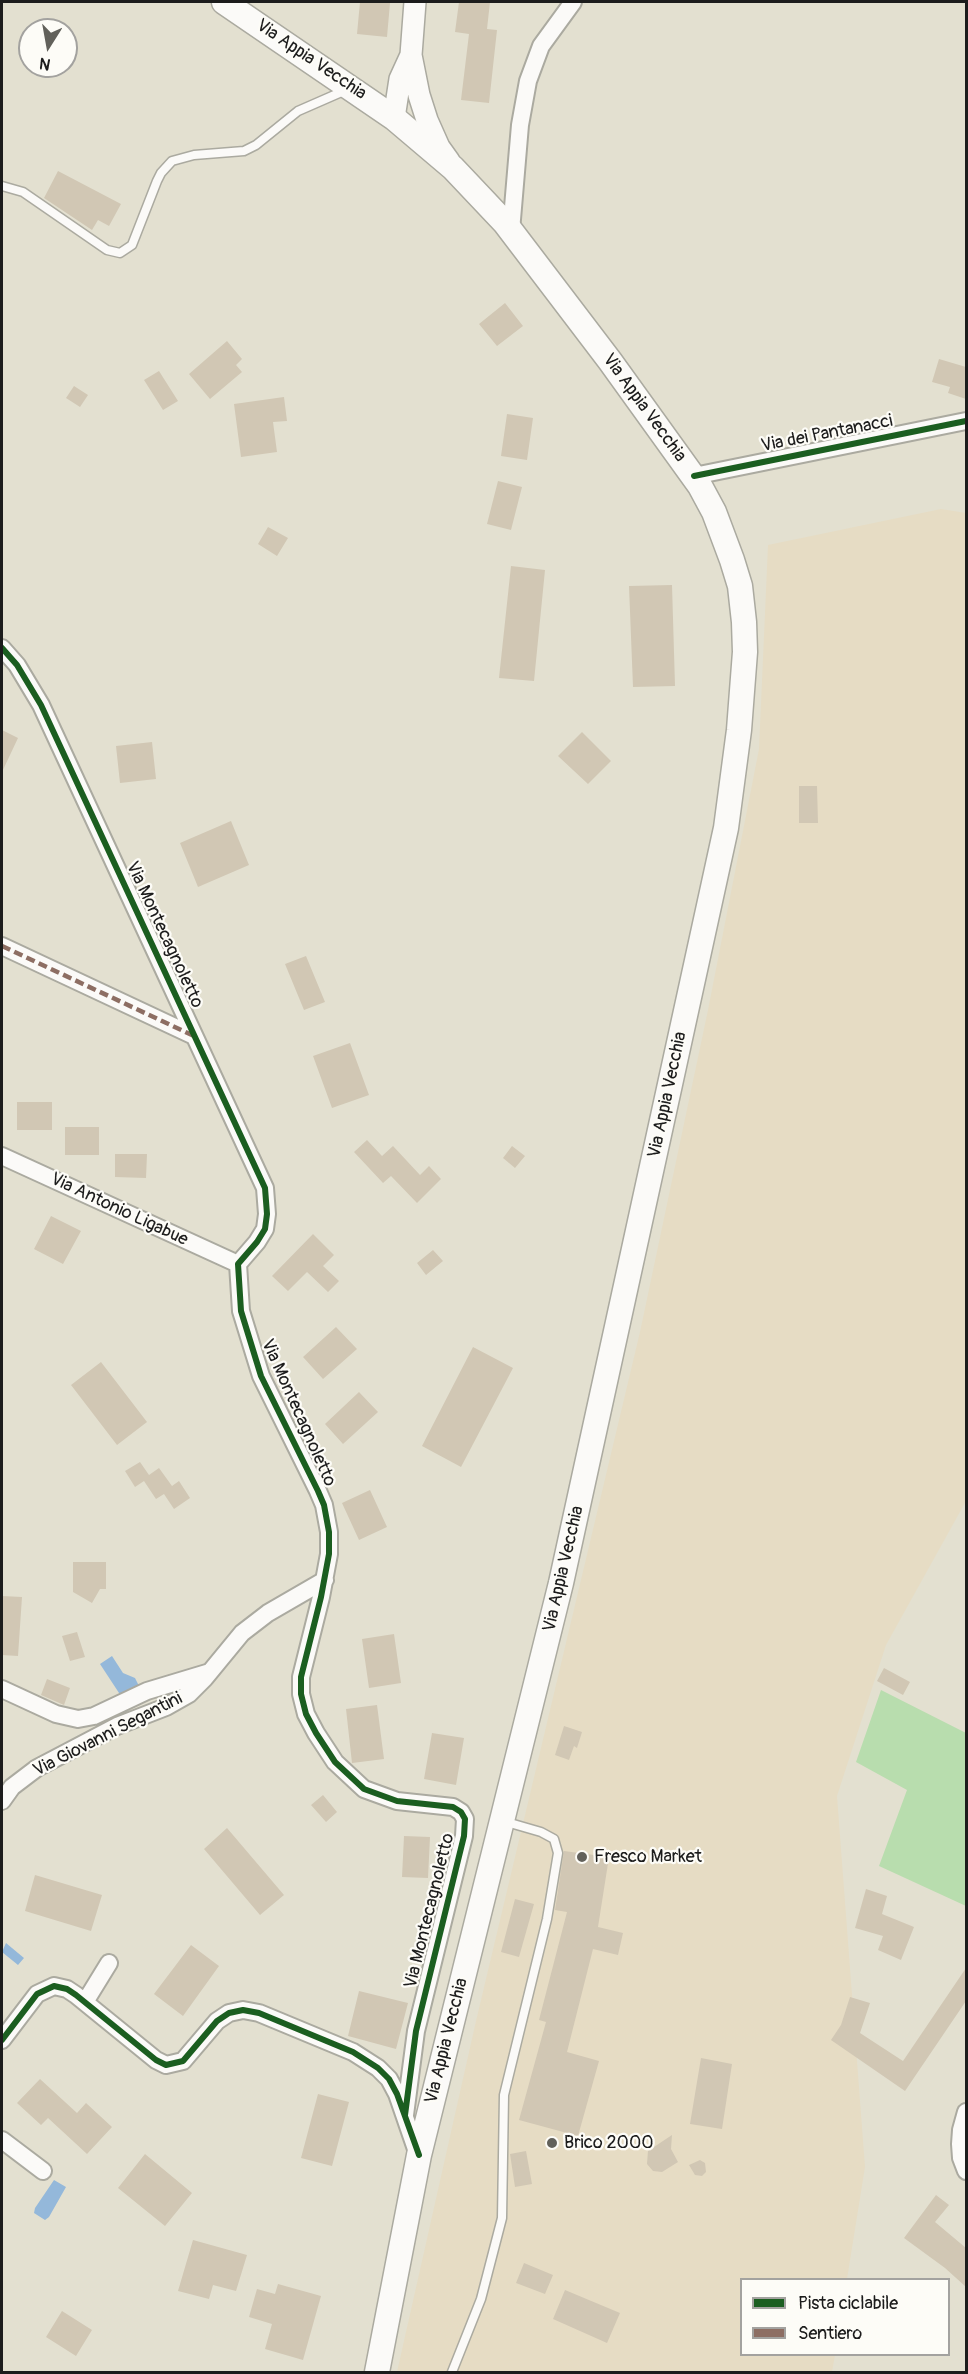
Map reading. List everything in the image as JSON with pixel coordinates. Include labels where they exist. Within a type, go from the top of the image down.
[{"type":"main road","name":"Via Appia Vecchia","points":[[224,2],[400,123],[453,168],[511,231],[694,476],[714,512],[725,539],[736,573],[743,609],[744,668],[732,790],[573,1531],[418,2156],[376,2373]]},
{"type":"street","points":[[415,2],[411,55],[419,95],[439,147],[453,168]]},
{"type":"street","points":[[511,231],[519,124],[528,81],[541,46],[573,2]]},
{"type":"street","points":[[375,104],[400,79],[411,55]]},
{"type":"street","points":[[400,79],[400,123],[412,120],[419,95]]},
{"type":"street","name":"Via dei Pantanacci","points":[[694,476],[966,421]]},
{"type":"street","name":"Via Montecagnoletto","points":[[2,648],[26,678],[41,705],[265,1188],[267,1202],[265,1229],[238,1264],[241,1311],[256,1363],[324,1505],[329,1532],[329,1554],[325,1580],[303,1660],[300,1686],[304,1708],[316,1733],[339,1767],[364,1789],[398,1801],[453,1807],[461,1812],[465,1819],[464,1836],[416,2031],[405,2115]]},
{"type":"street","points":[[2,946],[194,1036]]},
{"type":"street","name":"Via Antonio Ligabue","points":[[2,1156],[238,1264]]},
{"type":"street","name":"Via Giovanni Segantini","points":[[2,1801],[12,1787],[38,1768],[117,1726],[183,1698],[210,1672],[233,1642],[248,1628],[268,1613],[325,1580]]},
{"type":"street","points":[[2,1689],[56,1714],[78,1719],[99,1715],[147,1691],[210,1672]]},
{"type":"street","points":[[85,2002],[109,1963]]},
{"type":"street","points":[[2,2040],[33,1998],[54,1986],[67,1989],[156,2060],[166,2065],[183,2061],[217,2021],[229,2013],[243,2010],[264,2015],[353,2052],[372,2063],[389,2079],[405,2115],[418,2156]]},
{"type":"street","points":[[966,2112],[960,2144],[961,2158],[966,2171]]},
{"type":"street","points":[[2,2140],[43,2171]]},
{"type":"lane","points":[[2,186],[23,192],[107,250],[120,253],[132,245],[157,181],[161,173],[172,162],[194,155],[244,151],[256,145],[298,111],[352,88]]},
{"type":"lane","points":[[452,2373],[480,2300],[502,2218],[504,2095],[547,1919],[558,1852],[554,1839],[541,1832],[502,1820]]},
{"type":"shaded area","points":[[941,509],[966,513],[966,1501],[886,1645],[837,1796],[865,2167],[847,2278],[740,2278],[740,2356],[835,2356],[832,2372],[397,2372],[476,2021],[640,1332],[708,1010],[759,749],[768,545]]},
{"type":"green space","points":[[881,1690],[966,1733],[966,1906],[879,1866],[907,1790],[856,1762]]},
{"type":"water","points":[[112,1656],[123,1673],[135,1678],[139,1686],[136,1692],[121,1696],[100,1664]]},
{"type":"water","points":[[6,1943],[24,1958],[18,1965],[2,1952]]},
{"type":"water","points":[[54,2180],[66,2187],[45,2220],[34,2213],[35,2208]]},
{"type":"building","points":[[360,2],[390,3],[387,37],[357,34]]},
{"type":"building","points":[[459,2],[490,2],[487,29],[497,30],[489,103],[461,100],[469,34],[455,32]]},
{"type":"building","points":[[58,171],[121,204],[109,226],[98,220],[92,230],[44,198]]},
{"type":"building","points":[[505,303],[523,326],[497,346],[479,324]]},
{"type":"building","points":[[227,341],[242,359],[236,365],[242,372],[210,399],[189,374]]},
{"type":"building","points":[[939,359],[966,367],[966,399],[948,393],[950,387],[932,382]]},
{"type":"building","points":[[159,371],[178,401],[163,410],[144,380]]},
{"type":"building","points":[[74,386],[88,395],[80,407],[66,398]]},
{"type":"building","points":[[284,397],[287,421],[273,422],[277,452],[241,457],[234,404]]},
{"type":"building","points":[[507,414],[533,418],[527,460],[501,456]]},
{"type":"building","points":[[498,481],[522,487],[511,530],[487,524]]},
{"type":"building","points":[[268,527],[288,538],[277,556],[258,544]]},
{"type":"building","points":[[511,566],[545,570],[534,681],[499,678]]},
{"type":"building","points":[[672,585],[675,686],[633,687],[629,586]]},
{"type":"building","points":[[2,730],[18,738],[2,772]]},
{"type":"building","points":[[582,732],[611,761],[588,784],[558,756]]},
{"type":"building","points":[[152,742],[156,779],[120,783],[116,746]]},
{"type":"building","points":[[799,786],[817,786],[818,823],[799,823]]},
{"type":"building","points":[[231,821],[249,865],[198,887],[180,843]]},
{"type":"building","points":[[306,956],[325,1002],[304,1010],[285,964]]},
{"type":"building","points":[[350,1043],[369,1095],[332,1108],[313,1056]]},
{"type":"building","points":[[17,1102],[52,1102],[52,1130],[17,1130]]},
{"type":"building","points":[[65,1127],[99,1127],[99,1155],[65,1155]]},
{"type":"building","points":[[367,1140],[382,1156],[393,1146],[420,1175],[429,1166],[441,1179],[417,1203],[391,1176],[383,1183],[354,1152]]},
{"type":"building","points":[[512,1146],[525,1156],[515,1168],[503,1158]]},
{"type":"building","points":[[115,1154],[147,1154],[146,1178],[115,1177]]},
{"type":"building","points":[[51,1216],[81,1231],[63,1264],[34,1249]]},
{"type":"building","points":[[313,1234],[334,1255],[323,1266],[339,1281],[328,1292],[307,1272],[288,1291],[272,1276]]},
{"type":"building","points":[[433,1250],[443,1261],[426,1275],[417,1263]]},
{"type":"building","points":[[336,1327],[357,1349],[323,1379],[303,1357]]},
{"type":"building","points":[[473,1347],[513,1368],[461,1467],[422,1446]]},
{"type":"building","points":[[101,1362],[147,1422],[117,1445],[71,1385]]},
{"type":"building","points":[[359,1392],[378,1412],[343,1444],[325,1424]]},
{"type":"building","points":[[140,1462],[149,1475],[159,1468],[172,1486],[179,1481],[190,1498],[174,1509],[164,1494],[156,1499],[144,1481],[135,1487],[125,1471]]},
{"type":"building","points":[[370,1490],[387,1527],[359,1540],[342,1503]]},
{"type":"building","points":[[73,1562],[106,1562],[106,1589],[100,1589],[92,1603],[73,1592]]},
{"type":"building","points":[[2,1596],[22,1597],[18,1656],[2,1655]]},
{"type":"building","points":[[77,1632],[85,1657],[70,1661],[62,1636]]},
{"type":"building","points":[[394,1634],[401,1683],[369,1688],[362,1639]]},
{"type":"building","points":[[884,1668],[910,1682],[903,1695],[877,1681]]},
{"type":"building","points":[[47,1679],[70,1688],[64,1705],[41,1695]]},
{"type":"building","points":[[377,1705],[384,1759],[352,1763],[346,1709]]},
{"type":"building","points":[[564,1726],[582,1732],[577,1748],[574,1746],[569,1760],[555,1755]]},
{"type":"building","points":[[432,1733],[464,1738],[456,1785],[424,1779]]},
{"type":"building","points":[[323,1795],[337,1812],[326,1822],[311,1805]]},
{"type":"building","points":[[227,1828],[284,1895],[260,1915],[204,1849]]},
{"type":"building","points":[[404,1836],[430,1837],[428,1878],[402,1877]]},
{"type":"building","points":[[564,1851],[609,1857],[598,1927],[623,1933],[618,1955],[593,1949],[567,2052],[599,2061],[578,2136],[519,2120],[546,2022],[539,2020],[567,1912],[555,1910]]},
{"type":"building","points":[[35,1875],[102,1895],[91,1931],[25,1911]]},
{"type":"building","points":[[866,1889],[887,1896],[882,1914],[914,1927],[901,1960],[878,1950],[883,1936],[855,1928]]},
{"type":"building","points":[[515,1899],[534,1904],[519,1957],[501,1952]]},
{"type":"building","points":[[191,1945],[219,1966],[183,2016],[154,1994]]},
{"type":"building","points":[[966,1968],[966,2001],[905,2091],[831,2040],[841,2025],[850,1997],[870,2003],[860,2033],[903,2061]]},
{"type":"building","points":[[359,1991],[408,2003],[396,2049],[348,2036]]},
{"type":"building","points":[[701,2058],[732,2064],[722,2129],[690,2124]]},
{"type":"building","points":[[40,2079],[77,2113],[86,2103],[112,2127],[87,2154],[48,2118],[41,2125],[17,2103]]},
{"type":"building","points":[[318,2094],[349,2102],[332,2166],[301,2158]]},
{"type":"building","points":[[672,2135],[671,2149],[678,2162],[662,2172],[653,2171],[647,2164],[648,2151]]},
{"type":"building","points":[[526,2151],[532,2184],[515,2187],[510,2154]]},
{"type":"building","points":[[145,2154],[192,2193],[165,2226],[118,2188]]},
{"type":"building","points":[[700,2160],[705,2163],[706,2172],[702,2176],[695,2175],[689,2165]]},
{"type":"building","points":[[936,2195],[949,2205],[935,2222],[966,2248],[966,2287],[945,2268],[904,2238]]},
{"type":"building","points":[[193,2240],[247,2255],[236,2291],[213,2285],[209,2299],[178,2291]]},
{"type":"building","points":[[524,2263],[553,2275],[545,2294],[516,2283]]},
{"type":"building","points":[[278,2284],[321,2296],[303,2360],[265,2349],[272,2324],[249,2317],[257,2289],[275,2294]]},
{"type":"building","points":[[565,2290],[620,2313],[607,2343],[553,2319]]},
{"type":"building","points":[[62,2311],[92,2330],[76,2356],[46,2337]]},
{"type":"marked path","points":[[2,946],[194,1036]]},
{"type":"cycle path","points":[[694,476],[966,421]]},
{"type":"cycle path","points":[[2,648],[17,665],[41,705],[265,1188],[267,1214],[265,1229],[238,1264],[241,1311],[261,1376],[318,1491],[324,1505],[329,1532],[329,1554],[321,1597],[301,1677],[301,1694],[306,1714],[335,1762],[364,1789],[397,1801],[453,1807],[461,1812],[465,1819],[464,1836],[416,2031],[405,2115]]},
{"type":"cycle path","points":[[2,2040],[37,1994],[54,1986],[67,1989],[76,1995],[156,2060],[166,2065],[183,2061],[217,2021],[229,2013],[243,2010],[259,2013],[353,2052],[378,2068],[389,2079],[397,2094],[419,2155]]},
{"type":"place","name":"Fresco Market","points":[[582,1857]]},
{"type":"place","name":"Brico 2000","points":[[552,2143]]}]
